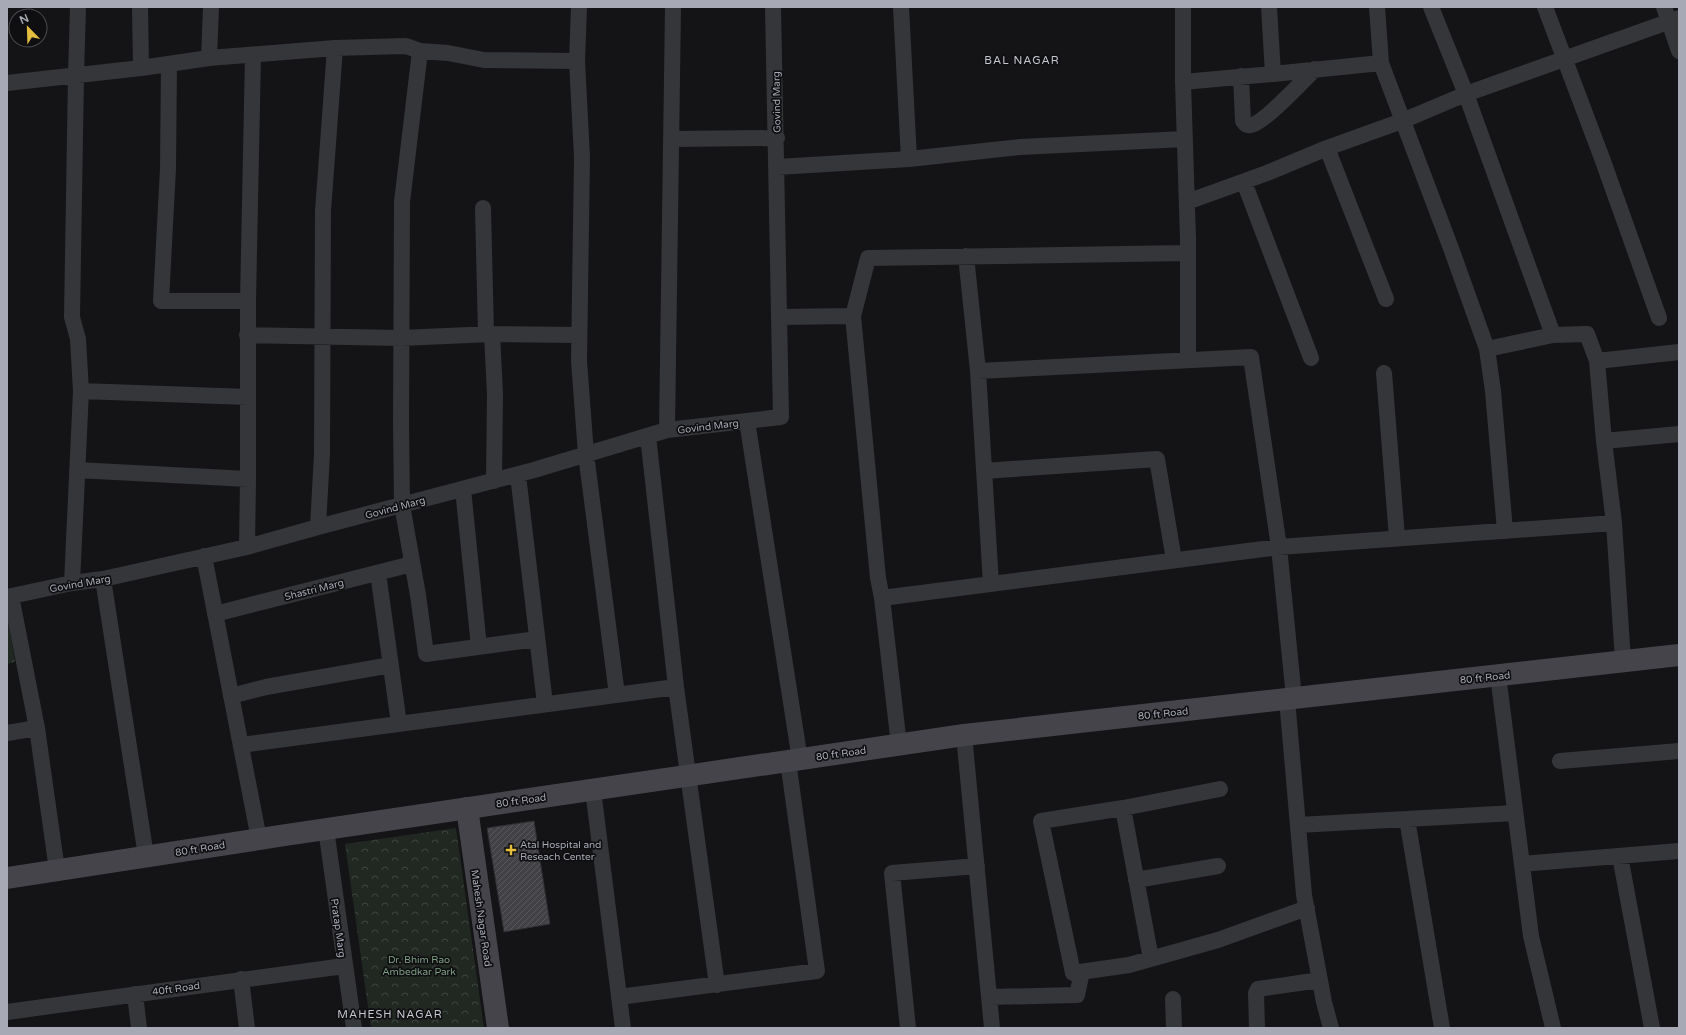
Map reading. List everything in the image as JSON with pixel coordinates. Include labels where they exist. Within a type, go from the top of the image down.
[{"type":"street","points":[[72,583],[81,390],[78,339],[72,317],[78,7]]},
{"type":"street","points":[[140,7],[141,68]]},
{"type":"street","points":[[209,58],[211,7]]},
{"type":"street","points":[[579,7],[577,61],[582,157],[579,361],[586,454],[617,695]]},
{"type":"street","points":[[667,430],[673,7]]},
{"type":"street","name":"Govind Marg","points":[[9,597],[72,583],[103,579],[247,547],[494,481],[667,430],[782,417],[773,7]]},
{"type":"street","points":[[901,7],[909,159]]},
{"type":"street","points":[[1183,7],[1183,82],[1188,253],[1188,360]]},
{"type":"street","points":[[1269,7],[1273,74]]},
{"type":"street","points":[[1377,7],[1381,63],[1452,251],[1487,349],[1505,531]]},
{"type":"street","points":[[1432,7],[1466,94],[1553,335]]},
{"type":"street","points":[[1545,7],[1659,318]]},
{"type":"street","points":[[1664,7],[1674,20],[1679,51]]},
{"type":"street","points":[[1187,202],[1244,182],[1327,148],[1402,121],[1466,94],[1674,20]]},
{"type":"street","points":[[7,83],[141,68],[209,58],[335,48],[406,46],[420,51],[448,53],[484,60],[577,61]]},
{"type":"street","points":[[318,527],[322,454],[323,211],[335,48]]},
{"type":"street","points":[[420,51],[402,202],[402,505],[426,654],[537,639]]},
{"type":"street","points":[[247,547],[247,335],[253,55]]},
{"type":"street","points":[[1183,82],[1381,63]]},
{"type":"street","points":[[169,64],[168,168],[161,301],[248,300]]},
{"type":"street","points":[[1241,76],[1243,121],[1246,125],[1250,126],[1267,114],[1315,69]]},
{"type":"street","points":[[671,139],[776,138]]},
{"type":"street","points":[[777,167],[909,159],[1020,147],[1185,139]]},
{"type":"street","points":[[1327,148],[1386,299]]},
{"type":"street","points":[[1244,182],[1311,358]]},
{"type":"street","points":[[483,208],[489,334],[495,394],[494,481]]},
{"type":"street","points":[[899,745],[882,598],[878,578],[853,316],[868,258],[1188,253]]},
{"type":"street","points":[[966,256],[978,371],[991,584]]},
{"type":"street","points":[[780,316],[853,316]]},
{"type":"street","points":[[247,335],[401,338],[489,334],[579,335]]},
{"type":"street","points":[[1487,349],[1553,335],[1587,334],[1597,361],[1604,441],[1614,524],[1623,661]]},
{"type":"street","points":[[1597,361],[1679,352]]},
{"type":"street","points":[[978,371],[1251,358],[1278,547],[1298,825],[1307,908],[1320,980],[1331,1028]]},
{"type":"street","points":[[1384,373],[1398,538]]},
{"type":"street","points":[[81,390],[248,397]]},
{"type":"street","points":[[619,997],[817,971],[794,760],[747,421]]},
{"type":"street","points":[[1604,441],[1679,434]]},
{"type":"street","points":[[648,436],[676,687],[717,984]]},
{"type":"street","points":[[984,471],[1157,459],[1174,560]]},
{"type":"street","points":[[78,470],[248,479]]},
{"type":"street","points":[[518,474],[545,704]]},
{"type":"street","points":[[463,489],[479,647]]},
{"type":"street","points":[[882,598],[1278,547],[1614,524]]},
{"type":"street","points":[[204,556],[259,839]]},
{"type":"street","name":"Shastri Marg","points":[[215,614],[412,564]]},
{"type":"street","points":[[378,573],[399,724]]},
{"type":"street","points":[[103,579],[146,856]]},
{"type":"street","points":[[9,597],[37,728],[57,870]]},
{"type":"street","name":"80 ft Road","points":[[7,878],[259,839],[964,735],[1679,655]]},
{"type":"street","points":[[231,696],[266,687],[391,665]]},
{"type":"street","points":[[1498,675],[1531,936],[1553,1028]]},
{"type":"street","points":[[241,745],[676,687]]},
{"type":"street","points":[[7,732],[37,728]]},
{"type":"street","points":[[964,735],[992,1028]]},
{"type":"street","points":[[1560,761],[1679,751]]},
{"type":"street","points":[[1220,789],[1123,808],[1041,821],[1073,973],[1129,965],[1151,959],[1218,940],[1307,908]]},
{"type":"street","points":[[592,790],[623,1028]]},
{"type":"street","name":"Mahesh Nagar Road","points":[[467,808],[498,1028]]},
{"type":"street","points":[[1123,808],[1151,959]]},
{"type":"street","points":[[1298,825],[1516,813]]},
{"type":"street","points":[[1407,819],[1442,1028]]},
{"type":"street","name":"Pratap Marg","points":[[326,829],[344,966],[354,1028]]},
{"type":"street","points":[[1522,864],[1679,851]]},
{"type":"street","points":[[1620,856],[1652,1028]]},
{"type":"street","points":[[908,1028],[892,873],[977,866]]},
{"type":"street","points":[[1136,880],[1218,866]]},
{"type":"street","name":"40ft Road","points":[[7,1012],[344,966]]},
{"type":"street","points":[[989,997],[1077,995],[1082,972]]},
{"type":"street","points":[[241,979],[247,1028]]},
{"type":"street","points":[[1257,1028],[1256,993],[1258,989],[1320,980]]},
{"type":"street","points":[[135,994],[139,1028]]},
{"type":"street","points":[[1173,999],[1174,1028]]},
{"type":"green space","points":[[7,617],[15,662],[7,664]]},
{"type":"green space","name":"Dr. Bhim Rao Ambedkar Park","points":[[456,828],[484,1028],[371,1028],[345,844]]},
{"type":"building","points":[[534,821],[550,924],[504,932],[487,828]]},
{"type":"place","name":"Atal Hospital and Reseach Center","points":[[511,850]]},
{"type":"district","name":"BAL NAGAR","points":[[1022,60]]},
{"type":"district","name":"MAHESH NAGAR","points":[[390,1014]]}]
